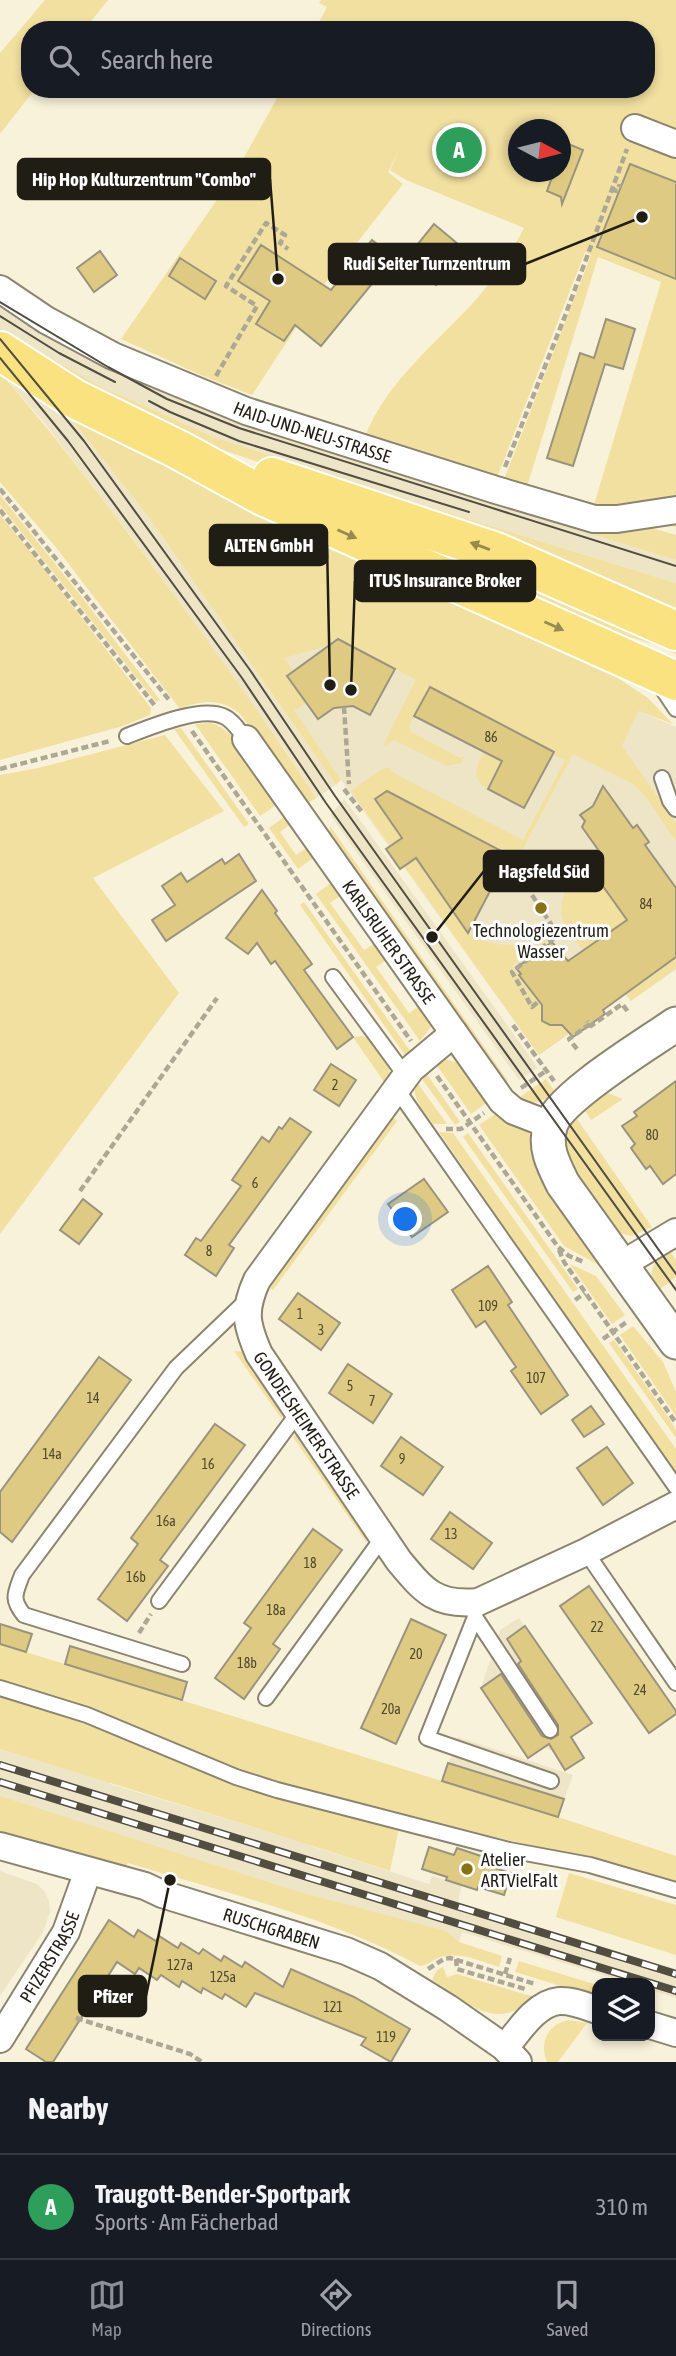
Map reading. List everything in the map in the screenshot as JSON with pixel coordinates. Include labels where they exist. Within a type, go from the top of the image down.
[{"type":"main road","points":[[0,351],[74,398],[179,450],[263,496],[662,675]]},
{"type":"main road","points":[[179,450],[464,540],[676,631]]},
{"type":"street","points":[[635,128],[676,144]]},
{"type":"street","name":"HAID-UND-NEU-STRASSE","points":[[0,289],[46,320],[113,356],[246,411],[594,519],[645,516],[676,510]]},
{"type":"street","name":"KARLSRUHER STRASSE","points":[[246,739],[502,1101],[514,1111],[550,1125]]},
{"type":"street","points":[[676,1024],[568,1101],[553,1118],[548,1137],[550,1155],[559,1175],[676,1342]]},
{"type":"street","points":[[249,1298],[257,1280],[408,1073],[454,1032]]},
{"type":"street","points":[[621,1265],[676,1232]]},
{"type":"street","name":"GONDELSHEIMER STRASSE","points":[[249,1298],[246,1317],[259,1354],[383,1537],[421,1587],[431,1595],[476,1609]]},
{"type":"street","points":[[476,1609],[586,1552],[675,1491]]},
{"type":"street","name":"RUSCHGRABEN","points":[[0,1846],[145,1886],[162,1894],[346,1951],[380,1966],[414,1986],[512,2055]]},
{"type":"street","name":"PFIZERSTRASSE","points":[[0,2039],[66,1932],[88,1871]]},
{"type":"street","points":[[512,2055],[534,2015],[552,2002],[570,2002],[592,2009]]},
{"type":"street","points":[[655,2027],[676,2033]]},
{"type":"lane","points":[[662,675],[676,709]]},
{"type":"lane","points":[[127,736],[202,713],[222,716],[246,739]]},
{"type":"lane","points":[[662,778],[676,810]]},
{"type":"lane","points":[[333,977],[408,1073],[675,1491]]},
{"type":"lane","points":[[181,1664],[24,1615],[15,1604],[15,1593],[22,1575],[176,1368],[249,1298]]},
{"type":"lane","points":[[159,1601],[298,1413]]},
{"type":"lane","points":[[266,1698],[383,1537]]},
{"type":"lane","points":[[586,1552],[676,1684]]},
{"type":"lane","points":[[476,1609],[550,1730]]},
{"type":"lane","points":[[476,1609],[427,1738],[551,1781]]},
{"type":"lane","points":[[0,1688],[87,1715],[236,1777],[277,1790],[509,1850],[590,1866],[676,1891]]},
{"type":"path","points":[[496,490],[635,128]]},
{"type":"path","points":[[611,189],[617,191],[619,186],[621,187]]},
{"type":"path","points":[[205,395],[257,306],[226,286],[266,223],[285,235],[280,243],[288,249]]},
{"type":"path","points":[[0,489],[182,718],[408,1073],[558,1247],[564,1262],[676,1423]]},
{"type":"path","points":[[0,510],[167,722]]},
{"type":"path","points":[[344,707],[349,784]]},
{"type":"path","points":[[0,769],[127,736]]},
{"type":"path","points":[[344,789],[362,812]]},
{"type":"path","points":[[532,895],[558,935],[512,972],[532,1007],[539,1001]]},
{"type":"path","points":[[80,1191],[218,998]]},
{"type":"path","points":[[577,1049],[569,1039],[590,1023],[622,1004],[629,1013]]},
{"type":"path","points":[[513,1025],[546,1071]]},
{"type":"path","points":[[575,1300],[585,1293]]},
{"type":"path","points":[[603,1339],[634,1317]]},
{"type":"path","points":[[129,1649],[159,1601]]},
{"type":"path","points":[[505,1974],[510,1958]]},
{"type":"path","points":[[414,1986],[426,1970],[443,1959],[456,1959],[519,1978]]},
{"type":"path","points":[[456,1959],[457,1969],[527,1990]]},
{"type":"path","points":[[76,2018],[190,2054],[202,2062]]},
{"type":"shaded area","points":[[45,0],[108,0],[91,21],[27,21]]},
{"type":"shaded area","points":[[321,0],[676,0],[676,527],[668,525],[673,500],[639,507],[593,508],[661,282],[598,257],[526,490],[505,483],[505,477],[591,255],[585,252],[498,475],[493,479],[364,439],[386,398],[486,288],[524,228],[406,180],[390,170],[399,150],[388,172],[403,184],[324,285],[252,395],[121,339],[236,172],[277,98],[655,98],[655,21],[320,21],[327,7],[319,3]]},
{"type":"shaded area","points":[[21,28],[21,98],[28,98],[0,134],[0,53]]},
{"type":"shaded area","points":[[0,299],[138,379],[173,396],[292,442],[676,560],[676,583],[384,493],[214,437],[102,387],[9,334],[7,337],[0,333]]},
{"type":"shaded area","points":[[9,334],[102,387],[214,437],[384,493],[676,583],[676,616],[160,428],[7,337]]},
{"type":"shaded area","points":[[0,372],[63,408],[150,519],[336,785],[316,798],[285,750],[131,536],[42,420]]},
{"type":"shaded area","points":[[0,372],[70,457],[136,544],[249,699],[316,798],[307,804],[240,714],[233,709],[211,702],[180,709],[54,545],[0,482]]},
{"type":"shaded area","points":[[138,379],[676,535],[676,560],[292,442],[214,413]]},
{"type":"shaded area","points":[[63,408],[579,652],[648,698],[673,724],[639,711],[622,746],[676,823],[676,841],[645,796],[633,784],[573,754],[522,851],[536,859],[527,878],[504,866],[508,855],[387,791],[375,799],[468,933],[486,941],[506,945],[525,943],[544,936],[548,940],[512,966],[545,1008],[543,1021],[550,1025],[559,1022],[570,1033],[539,1055],[351,791],[380,770],[390,767],[392,772],[523,840],[565,760],[552,754],[553,751],[430,687],[409,726],[411,732],[460,758],[465,756],[461,763],[447,766],[394,740],[385,746],[384,743],[416,680],[338,639],[328,646],[284,658],[293,671],[287,676],[306,703],[295,711],[341,780],[336,785],[150,519]]},
{"type":"shaded area","points":[[0,495],[160,700],[156,702],[0,505]]},
{"type":"shaded area","points":[[0,515],[151,708],[150,715],[123,726],[0,760]]},
{"type":"shaded area","points":[[366,521],[409,534],[676,645],[676,654],[656,645],[590,625]]},
{"type":"shaded area","points":[[337,628],[641,774],[622,746],[639,711],[676,727],[676,957],[603,1009],[605,1014],[593,1022],[590,1019],[539,1055],[341,780],[295,711],[300,707],[262,655]]},
{"type":"shaded area","points":[[211,723],[221,727],[240,745],[279,803],[260,816],[195,724]]},
{"type":"shaded area","points":[[181,728],[249,824],[244,827],[174,729]]},
{"type":"shaded area","points":[[165,735],[224,811],[93,878],[179,993],[0,1234],[0,775],[38,768]]},
{"type":"shaded area","points":[[484,752],[502,761],[488,789],[479,781],[476,772]]},
{"type":"shaded area","points":[[344,799],[538,1068],[519,1080],[330,815]]},
{"type":"shaded area","points":[[287,815],[292,823],[280,832],[296,855],[309,846],[316,856],[298,869],[269,828]]},
{"type":"shaded area","points":[[330,826],[508,1081],[503,1085],[330,835]]},
{"type":"shaded area","points":[[585,861],[627,920],[583,951],[564,923],[562,907],[570,882]]},
{"type":"shaded area","points":[[334,881],[343,894],[330,903],[364,950],[377,942],[389,958],[376,967],[409,1013],[422,1004],[434,1023],[420,1041],[316,894]]},
{"type":"shaded area","points":[[304,902],[411,1052],[407,1058],[300,905]]},
{"type":"shaded area","points":[[676,957],[676,969],[631,1001],[625,994]]},
{"type":"shaded area","points":[[363,1036],[377,1047],[387,1063],[390,1074],[384,1082],[353,1037]]},
{"type":"shaded area","points":[[444,1059],[459,1063],[489,1101],[471,1114],[434,1061]]},
{"type":"shaded area","points":[[424,1070],[460,1122],[455,1125],[420,1076]]},
{"type":"shaded area","points":[[546,1079],[555,1092],[551,1095],[532,1102],[517,1099]]},
{"type":"shaded area","points":[[416,1081],[447,1124],[433,1124],[416,1098]]},
{"type":"shaded area","points":[[605,1092],[623,1099],[591,1120],[584,1109]]},
{"type":"shaded area","points":[[498,1112],[524,1127],[530,1134],[534,1163],[606,1269],[564,1246],[479,1125]]},
{"type":"shaded area","points":[[391,1116],[397,1121],[273,1290],[266,1285]]},
{"type":"shaded area","points":[[575,1116],[652,1227],[631,1236],[613,1228],[571,1171],[563,1151],[565,1132]]},
{"type":"shaded area","points":[[439,1132],[453,1133],[676,1449],[676,1475]]},
{"type":"shaded area","points":[[468,1133],[578,1289],[573,1292],[463,1137]]},
{"type":"shaded area","points":[[669,1250],[676,1260],[676,1277],[656,1292],[652,1279],[653,1268]]},
{"type":"shaded area","points":[[570,1264],[596,1276],[625,1315],[612,1324]]},
{"type":"shaded area","points":[[633,1326],[663,1362],[676,1392],[676,1416],[620,1335]]},
{"type":"shaded area","points":[[614,1340],[668,1417],[676,1430],[676,1438],[609,1343]]},
{"type":"shaded area","points":[[234,1351],[246,1352],[286,1412],[281,1418]]},
{"type":"shaded area","points":[[299,1432],[367,1533],[366,1542],[293,1437]]},
{"type":"shaded area","points":[[519,1618],[592,1723],[573,1736],[584,1758],[565,1770],[554,1752],[544,1747],[528,1758],[481,1688],[500,1630]]},
{"type":"shaded area","points":[[0,1644],[676,1856],[676,1882],[402,1814],[390,1871],[0,1749]]},
{"type":"shaded area","points":[[458,1737],[573,1775],[558,1817],[442,1781]]},
{"type":"shaded area","points":[[0,1749],[59,1767],[106,1777],[110,1784],[260,1829],[307,1838],[311,1846],[429,1884],[432,1876],[462,1885],[458,1902],[676,1970],[676,1998],[655,1992],[655,1978],[613,1978],[462,1932],[459,1942],[0,1816]]},
{"type":"shaded area","points":[[0,1796],[296,1891],[446,1931],[459,1942],[502,1956],[499,1967],[456,1956],[441,1957],[420,1966],[350,1933],[277,1907],[128,1863],[124,1869],[0,1834]]},
{"type":"shaded area","points":[[0,1871],[37,1884],[45,1892],[50,1912],[43,1932],[0,1996]]},
{"type":"shaded area","points":[[569,1873],[676,1905],[676,1955],[556,1917]]},
{"type":"shaded area","points":[[519,1961],[592,1983],[592,1995],[515,1972]]},
{"type":"shaded area","points":[[443,1967],[447,1977],[457,1974],[534,1997],[520,2008],[507,2013],[482,2011],[432,1980],[437,1970]]},
{"type":"shaded area","points":[[568,2020],[587,2023],[558,2062],[547,2062],[544,2048],[550,2030]]},
{"type":"building","points":[[571,145],[583,150],[571,181]]},
{"type":"building","points":[[630,164],[676,182],[676,279],[597,247]]},
{"type":"building","points":[[550,182],[571,182],[562,204],[561,197],[547,191]]},
{"type":"building","points":[[434,224],[465,250],[436,285],[405,260]]},
{"type":"building","points":[[372,240],[394,257],[321,346],[295,325],[284,341],[256,324],[270,301],[238,281],[261,245],[331,290]]},
{"type":"building","points":[[100,251],[117,275],[94,292],[77,268]]},
{"type":"building","points":[[180,258],[216,281],[205,299],[169,276]]},
{"type":"building","points":[[606,319],[635,329],[623,369],[605,364],[573,466],[547,458],[580,353],[594,358]]},
{"type":"building","points":[[338,639],[395,669],[370,715],[353,706],[334,708],[318,719],[287,676]]},
{"type":"building","points":[[430,687],[554,752],[524,808],[488,789],[502,761],[414,716]]},
{"type":"building","points":[[603,786],[633,828],[637,825],[649,842],[645,845],[676,888],[676,957],[603,1010],[605,1014],[573,1037],[562,1025],[550,1025],[542,1021],[542,1005],[516,968],[552,942],[568,961],[627,920],[585,861],[599,851],[582,827],[585,821],[580,815],[593,806]]},
{"type":"building","points":[[387,791],[509,855],[468,933],[416,858],[400,869],[386,849],[402,838],[375,799]]},
{"type":"building","points":[[239,854],[256,881],[166,941],[152,920],[175,905],[162,886],[181,873],[187,882],[222,859],[225,864]]},
{"type":"building","points":[[262,890],[277,911],[275,913],[312,964],[304,970],[353,1037],[337,1049],[275,961],[271,964],[257,943],[248,954],[226,938]]},
{"type":"building","points":[[331,1064],[356,1080],[339,1106],[314,1090]]},
{"type":"building","points":[[676,1081],[676,1174],[663,1184],[650,1166],[646,1169],[631,1148],[635,1144],[622,1126],[637,1116],[634,1112]]},
{"type":"building","points":[[290,1118],[311,1132],[229,1245],[234,1248],[216,1276],[185,1255],[196,1238],[201,1241],[241,1186],[232,1180],[262,1137],[269,1142],[279,1127],[282,1129]]},
{"type":"building","points":[[424,1179],[448,1212],[412,1237],[388,1204]]},
{"type":"building","points":[[83,1199],[102,1214],[79,1244],[60,1230]]},
{"type":"building","points":[[488,1266],[512,1302],[508,1305],[568,1395],[541,1414],[511,1371],[516,1367],[485,1321],[476,1327],[452,1290]]},
{"type":"building","points":[[298,1293],[340,1323],[321,1350],[279,1319]]},
{"type":"building","points":[[99,1357],[131,1380],[12,1542],[0,1532],[0,1492]]},
{"type":"building","points":[[348,1364],[392,1394],[373,1423],[329,1393]]},
{"type":"building","points":[[591,1406],[604,1424],[584,1437],[572,1420]]},
{"type":"building","points":[[215,1424],[245,1445],[160,1560],[168,1566],[127,1621],[98,1599],[138,1544],[131,1538]]},
{"type":"building","points":[[401,1437],[443,1467],[423,1495],[381,1466]]},
{"type":"building","points":[[607,1447],[633,1483],[603,1505],[577,1468]]},
{"type":"building","points":[[450,1512],[492,1543],[473,1569],[431,1539]]},
{"type":"building","points":[[313,1529],[342,1550],[273,1644],[280,1649],[244,1699],[215,1678],[251,1628],[244,1623]]},
{"type":"building","points":[[589,1586],[676,1711],[676,1714],[649,1733],[560,1606]]},
{"type":"building","points":[[411,1619],[446,1635],[396,1744],[361,1728]]},
{"type":"building","points":[[0,1624],[32,1634],[26,1652],[0,1644]]},
{"type":"building","points":[[525,1626],[592,1723],[571,1737],[584,1758],[565,1770],[549,1744],[528,1758],[481,1688],[501,1674],[542,1736],[551,1739],[558,1735],[558,1725],[518,1664],[521,1661],[507,1639]]},
{"type":"building","points":[[70,1646],[187,1682],[182,1700],[65,1664]]},
{"type":"building","points":[[448,1763],[564,1799],[558,1817],[442,1781]]},
{"type":"building","points":[[429,1847],[454,1855],[457,1848],[487,1858],[485,1865],[511,1873],[504,1895],[478,1887],[477,1890],[422,1869]]},
{"type":"building","points":[[109,1920],[134,1937],[138,1930],[156,1941],[159,1936],[178,1948],[181,1943],[199,1954],[203,1949],[221,1961],[224,1956],[242,1967],[245,1962],[283,1987],[291,1969],[354,1997],[410,2029],[391,2062],[361,2045],[366,2038],[255,1993],[246,2007],[225,1994],[222,1999],[203,1988],[201,1993],[182,1981],[179,1987],[161,1975],[157,1980],[139,1968],[135,1974],[117,1962],[53,2062],[46,2062],[26,2049]]},
{"type":"tram line","points":[[0,302],[167,399],[239,428],[676,566]]},
{"type":"tram line","points":[[0,316],[59,353],[115,382]]},
{"type":"tram line","points":[[0,339],[84,441],[250,670],[335,796],[676,1274]]},
{"type":"tram line","points":[[0,358],[68,441],[242,678],[326,803],[676,1290]]},
{"type":"tram line","points":[[149,401],[239,441],[469,512]]},
{"type":"railway","points":[[0,1765],[676,1974]]},
{"type":"railway","points":[[0,1782],[676,1991]]},
{"type":"place","name":"Traugott-Bender-Sportpark","points":[[459,150]]},
{"type":"place","name":"Rudi Seiter Turnzentrum","points":[[642,217]]},
{"type":"place","name":"Hip Hop Kulturzentrum \"Combo\"","points":[[278,279]]},
{"type":"place","name":"ALTEN GmbH","points":[[330,685]]},
{"type":"place","name":"ITUS Insurance Broker","points":[[351,690]]},
{"type":"place","name":"Technologiezentrum Wasser","points":[[541,908]]},
{"type":"place","name":"Hagsfeld Süd","points":[[432,937]]},
{"type":"place","name":"Atelier ARTVielFalt","points":[[467,1869]]},
{"type":"place","name":"Pfizer","points":[[170,1880]]}]
